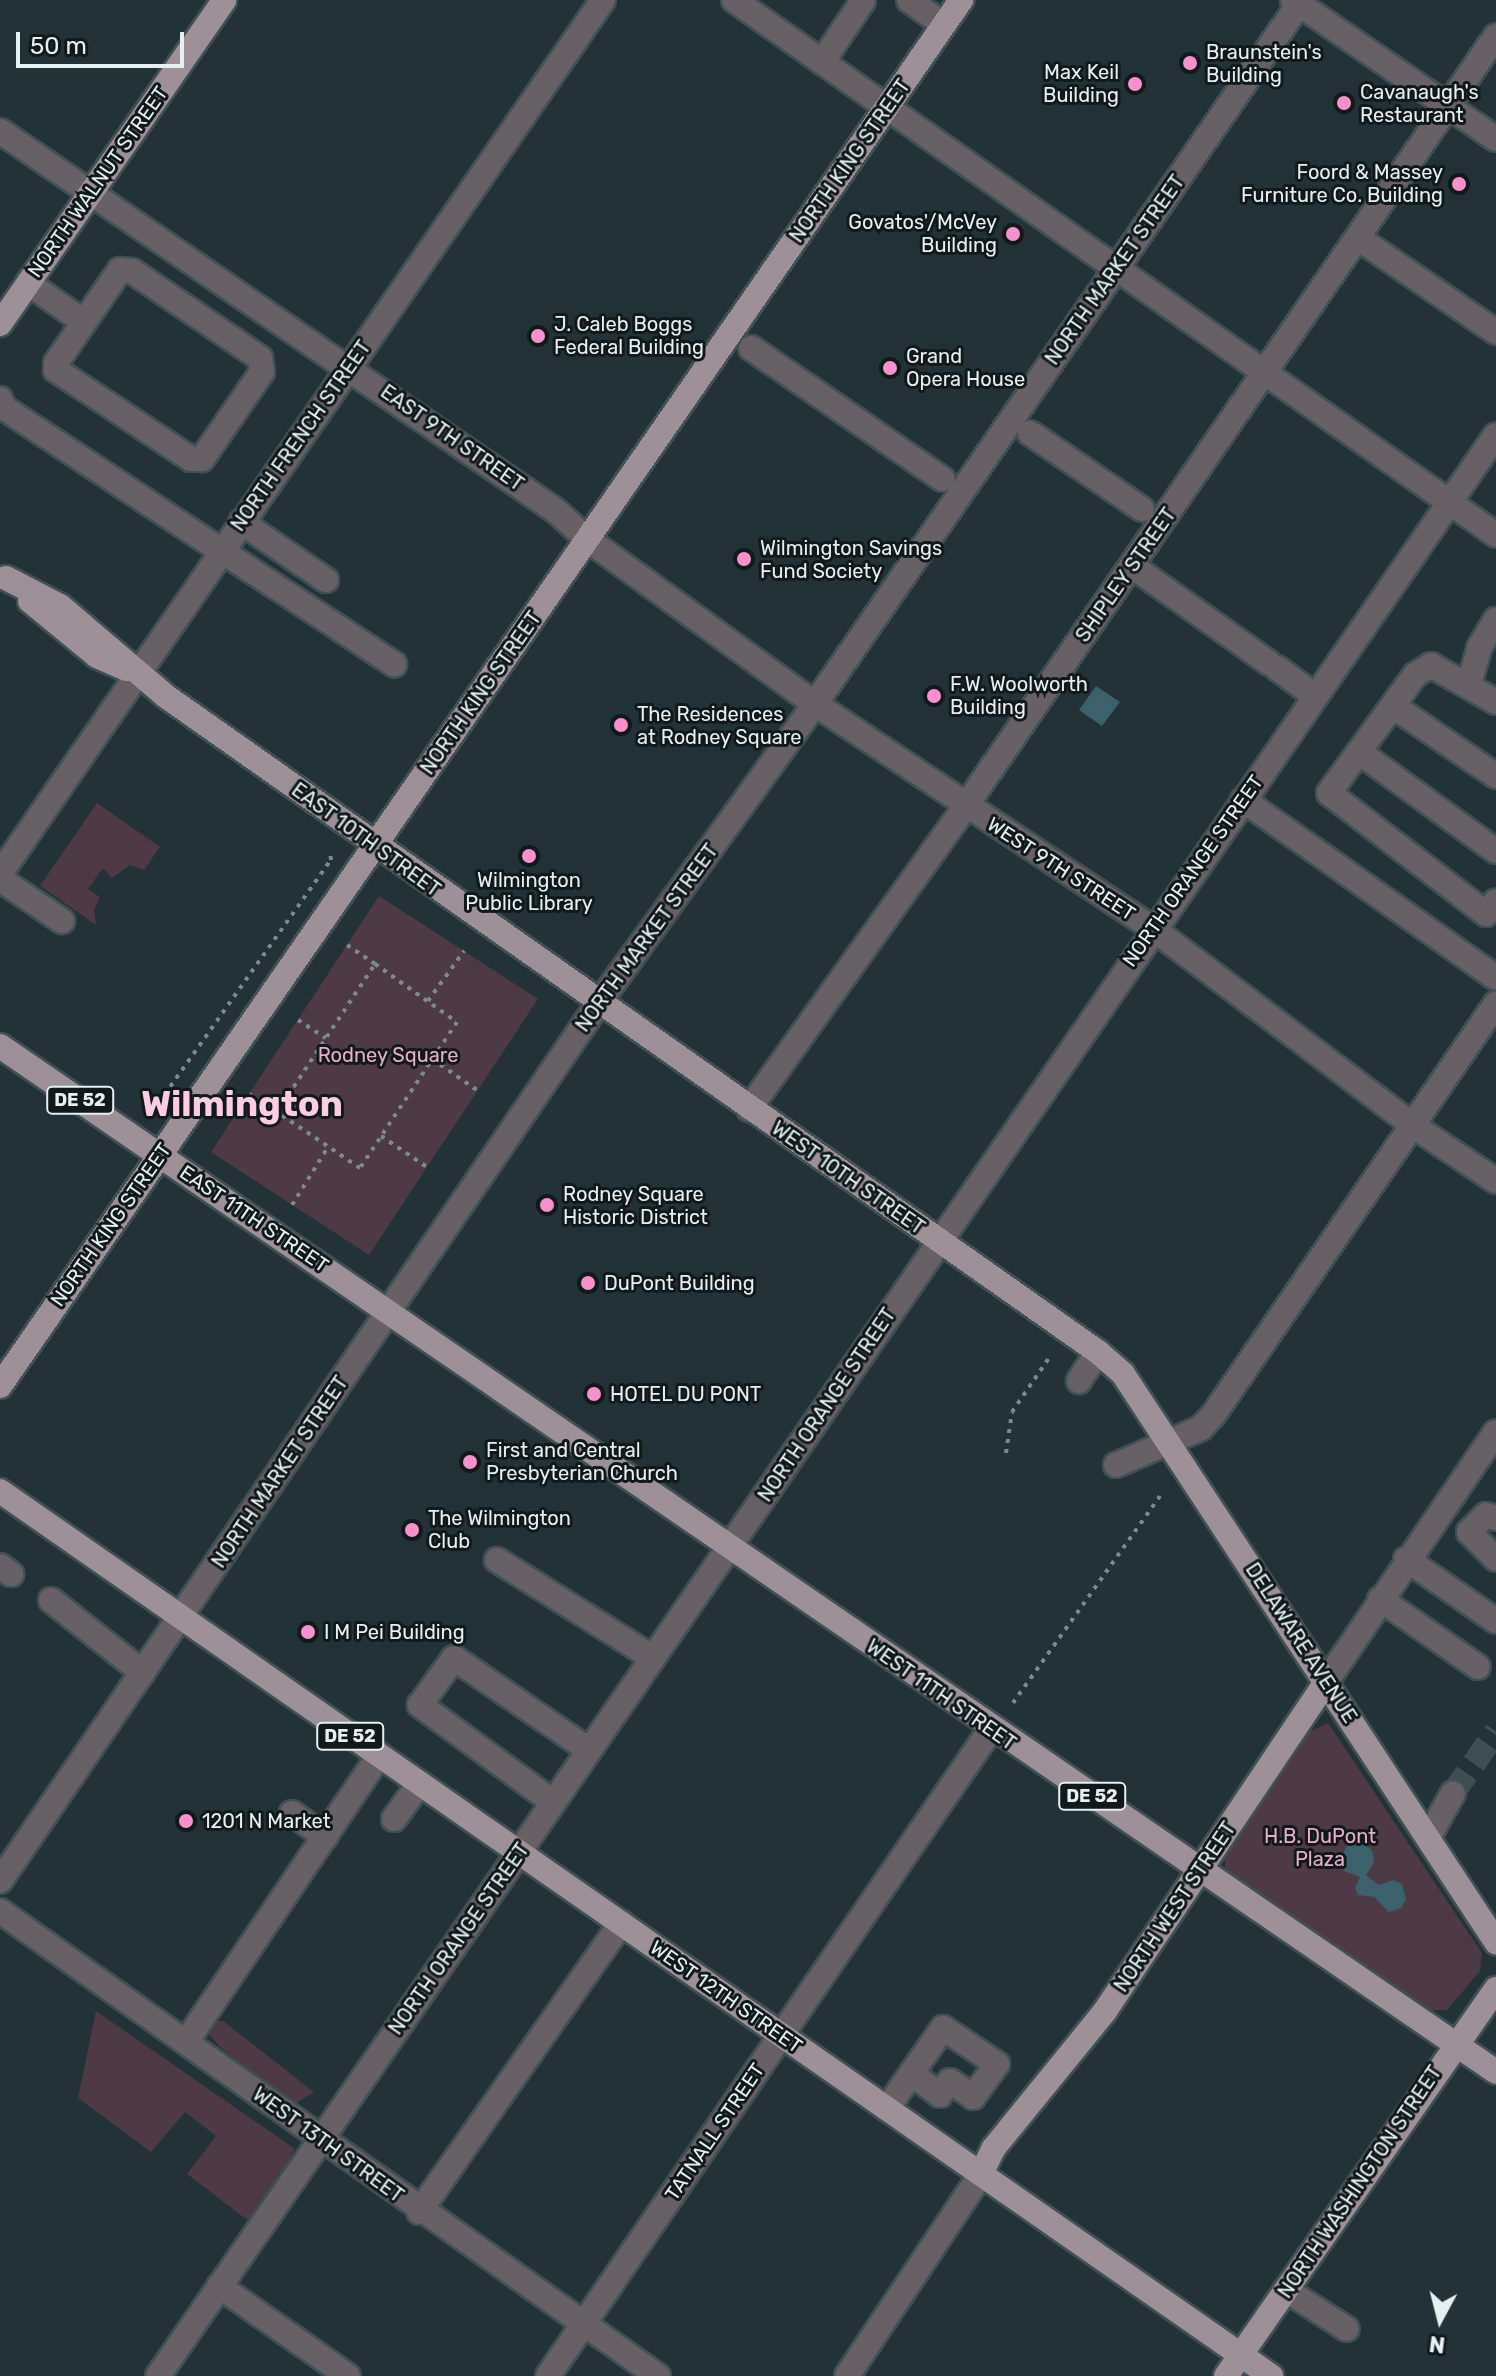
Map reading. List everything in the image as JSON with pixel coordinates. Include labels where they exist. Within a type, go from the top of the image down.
[{"type":"main road","name":"NORTH WALNUT STREET","points":[[0,324],[224,0]]},
{"type":"main road","name":"NORTH KING STREET","points":[[0,1386],[961,0]]},
{"type":"main road","name":"EAST 10TH STREET","points":[[3,576],[97,656],[136,673],[374,847],[598,1004]]},
{"type":"main road","name":"WEST 10TH STREET","points":[[598,1004],[1098,1352]]},
{"type":"main road","name":"EAST 11TH STREET","points":[[0,1046],[390,1312]]},
{"type":"main road","name":"WEST 11TH STREET","points":[[390,1312],[991,1729],[1496,2072]]},
{"type":"main road","name":"DELAWARE AVENUE","points":[[1098,1352],[1146,1403],[1496,1942]]},
{"type":"main road","name":"DE 52","points":[[0,1491],[182,1618]]},
{"type":"main road","name":"WEST 12TH STREET","points":[[182,1618],[1271,2376]]},
{"type":"main road","name":"NORTH WEST STREET","points":[[981,2174],[993,2149],[1105,2011],[1326,1682]]},
{"type":"main road","name":"NORTH WASHINGTON STREET","points":[[1226,2376],[1496,1989]]},
{"type":"street","name":"NORTH FRENCH STREET","points":[[0,876],[136,673],[603,0]]},
{"type":"street","points":[[734,0],[1496,535]]},
{"type":"street","points":[[909,0],[944,25]]},
{"type":"street","points":[[822,62],[863,1]]},
{"type":"street","points":[[1298,1],[1496,139]]},
{"type":"street","name":"NORTH MARKET STREET","points":[[0,1881],[598,1004],[815,704],[1298,1]]},
{"type":"street","name":"SHIPLEY STREET","points":[[749,1109],[965,807],[1496,36]]},
{"type":"street","name":"EAST 9TH STREET","points":[[0,131],[349,366],[556,511],[587,539],[815,704]]},
{"type":"street","points":[[1358,238],[1496,332]]},
{"type":"street","points":[[120,270],[132,271],[260,358],[262,372],[202,459],[191,459],[56,370],[56,363],[89,315],[120,270]]},
{"type":"street","points":[[32,277],[89,315]]},
{"type":"street","points":[[751,348],[942,479]]},
{"type":"street","points":[[0,399],[4,408],[394,664]]},
{"type":"street","points":[[1030,433],[1142,509]]},
{"type":"street","name":"NORTH ORANGE STREET","points":[[158,2376],[730,1547],[1152,928],[1496,435]]},
{"type":"street","points":[[241,522],[326,580]]},
{"type":"street","points":[[1132,566],[1315,696]]},
{"type":"street","points":[[1496,620],[1479,648],[1480,667],[1496,702]]},
{"type":"street","points":[[1480,667],[1431,665],[1415,675],[1329,793],[1493,911]]},
{"type":"street","name":"WEST 9TH STREET","points":[[815,704],[965,807],[1152,928],[1415,1127],[1496,1181]]},
{"type":"street","points":[[1393,706],[1496,776]]},
{"type":"street","points":[[1359,752],[1496,851]]},
{"type":"street","points":[[1243,800],[1496,978]]},
{"type":"street","points":[[0,876],[62,921]]},
{"type":"street","points":[[1116,1465],[1201,1428],[1214,1414],[1415,1127],[1496,1003]]},
{"type":"street","points":[[1079,1381],[1098,1352]]},
{"type":"street","name":"NORTH WEST STREET","points":[[1326,1682],[1406,1559],[1491,1449]]},
{"type":"street","points":[[1442,1509],[1471,1528],[1475,1544],[1496,1559]]},
{"type":"street","points":[[1471,1528],[1486,1515],[1496,1518]]},
{"type":"street","points":[[1406,1559],[1496,1621]]},
{"type":"street","points":[[497,1560],[653,1658]]},
{"type":"street","points":[[1380,1599],[1478,1667]]},
{"type":"street","points":[[51,1600],[143,1673]]},
{"type":"street","points":[[553,1802],[420,1705],[454,1658],[589,1750]]},
{"type":"street","name":"TATNALL STREET","points":[[548,2376],[991,1729]]},
{"type":"street","points":[[186,2042],[379,1756]]},
{"type":"street","points":[[387,1814],[413,1778]]},
{"type":"street","points":[[1428,1838],[1453,1793]]},
{"type":"street","points":[[292,1813],[325,1837]]},
{"type":"street","name":"WEST 13TH STREET","points":[[0,1911],[419,2212],[658,2376]]},
{"type":"street","points":[[419,2212],[621,1923]]},
{"type":"street","points":[[887,2109],[912,2074]]},
{"type":"street","name":"NORTH WEST STREET","points":[[847,2376],[913,2296],[981,2174]]},
{"type":"street","points":[[219,2286],[348,2376]]},
{"type":"street","points":[[1286,2290],[1347,2329]]},
{"type":"path","points":[[153,1111],[322,872],[330,851]]},
{"type":"path","points":[[249,1094],[360,1168],[457,1022],[347,945]]},
{"type":"path","points":[[427,1001],[464,951]]},
{"type":"path","points":[[277,1112],[375,964]]},
{"type":"path","points":[[298,1020],[326,1038]]},
{"type":"path","points":[[432,1059],[477,1090]]},
{"type":"path","points":[[381,1136],[427,1167]]},
{"type":"path","points":[[292,1205],[328,1147]]},
{"type":"path","points":[[1006,1453],[1012,1412],[1049,1358]]},
{"type":"path","points":[[1013,1703],[1160,1496]]},
{"type":"green space","points":[[97,803],[160,847],[144,870],[130,865],[112,878],[103,868],[88,889],[100,897],[94,910],[96,925],[40,886]]},
{"type":"green space","name":"Rodney Square","points":[[379,896],[538,999],[369,1255],[211,1152]]},
{"type":"green space","name":"H.B. DuPont Plaza","points":[[1328,1723],[1482,1953],[1480,1971],[1447,2010],[1429,2010],[1225,1869],[1225,1851],[1307,1733]]},
{"type":"green space","points":[[96,2011],[295,2149],[254,2225],[187,2174],[216,2136],[185,2112],[151,2152],[78,2098]]},
{"type":"green space","points":[[210,2021],[223,2021],[314,2092],[291,2106],[219,2046],[206,2030]]},
{"type":"water","points":[[1096,686],[1120,702],[1102,726],[1079,710]]},
{"type":"water","points":[[1360,1842],[1372,1850],[1374,1863],[1366,1875],[1379,1885],[1393,1880],[1402,1884],[1406,1899],[1401,1908],[1389,1912],[1374,1897],[1358,1895],[1355,1888],[1360,1877],[1344,1871],[1340,1860],[1348,1844]]},
{"type":"tunnel","points":[[1453,1793],[1496,1732]]},
{"type":"place","name":"Braunstein's Building","points":[[1190,63]]},
{"type":"place","name":"Max Keil Building","points":[[1135,84]]},
{"type":"place","name":"Cavanaugh's Restaurant","points":[[1344,103]]},
{"type":"place","name":"Foord & Massey Furniture Co. Building","points":[[1459,184]]},
{"type":"place","name":"Govatos'/McVey Building","points":[[1013,234]]},
{"type":"place","name":"J. Caleb Boggs Federal Building","points":[[538,336]]},
{"type":"place","name":"Grand Opera House","points":[[890,368]]},
{"type":"place","name":"Wilmington Savings Fund Society","points":[[744,559]]},
{"type":"place","name":"F.W. Woolworth Building","points":[[934,696]]},
{"type":"place","name":"The Residences at Rodney Square","points":[[621,725]]},
{"type":"place","name":"Wilmington Public Library","points":[[529,856]]},
{"type":"place","name":"Rodney Square Historic District","points":[[547,1205]]},
{"type":"place","name":"DuPont Building","points":[[588,1283]]},
{"type":"place","name":"HOTEL DU PONT","points":[[594,1394]]},
{"type":"place","name":"First and Central Presbyterian Church","points":[[470,1462]]},
{"type":"place","name":"The Wilmington Club","points":[[412,1530]]},
{"type":"place","name":"I M Pei Building","points":[[308,1632]]},
{"type":"place","name":"1201 N Market","points":[[186,1821]]},
{"type":"district","name":"Wilmington","points":[[242,1104]]}]
